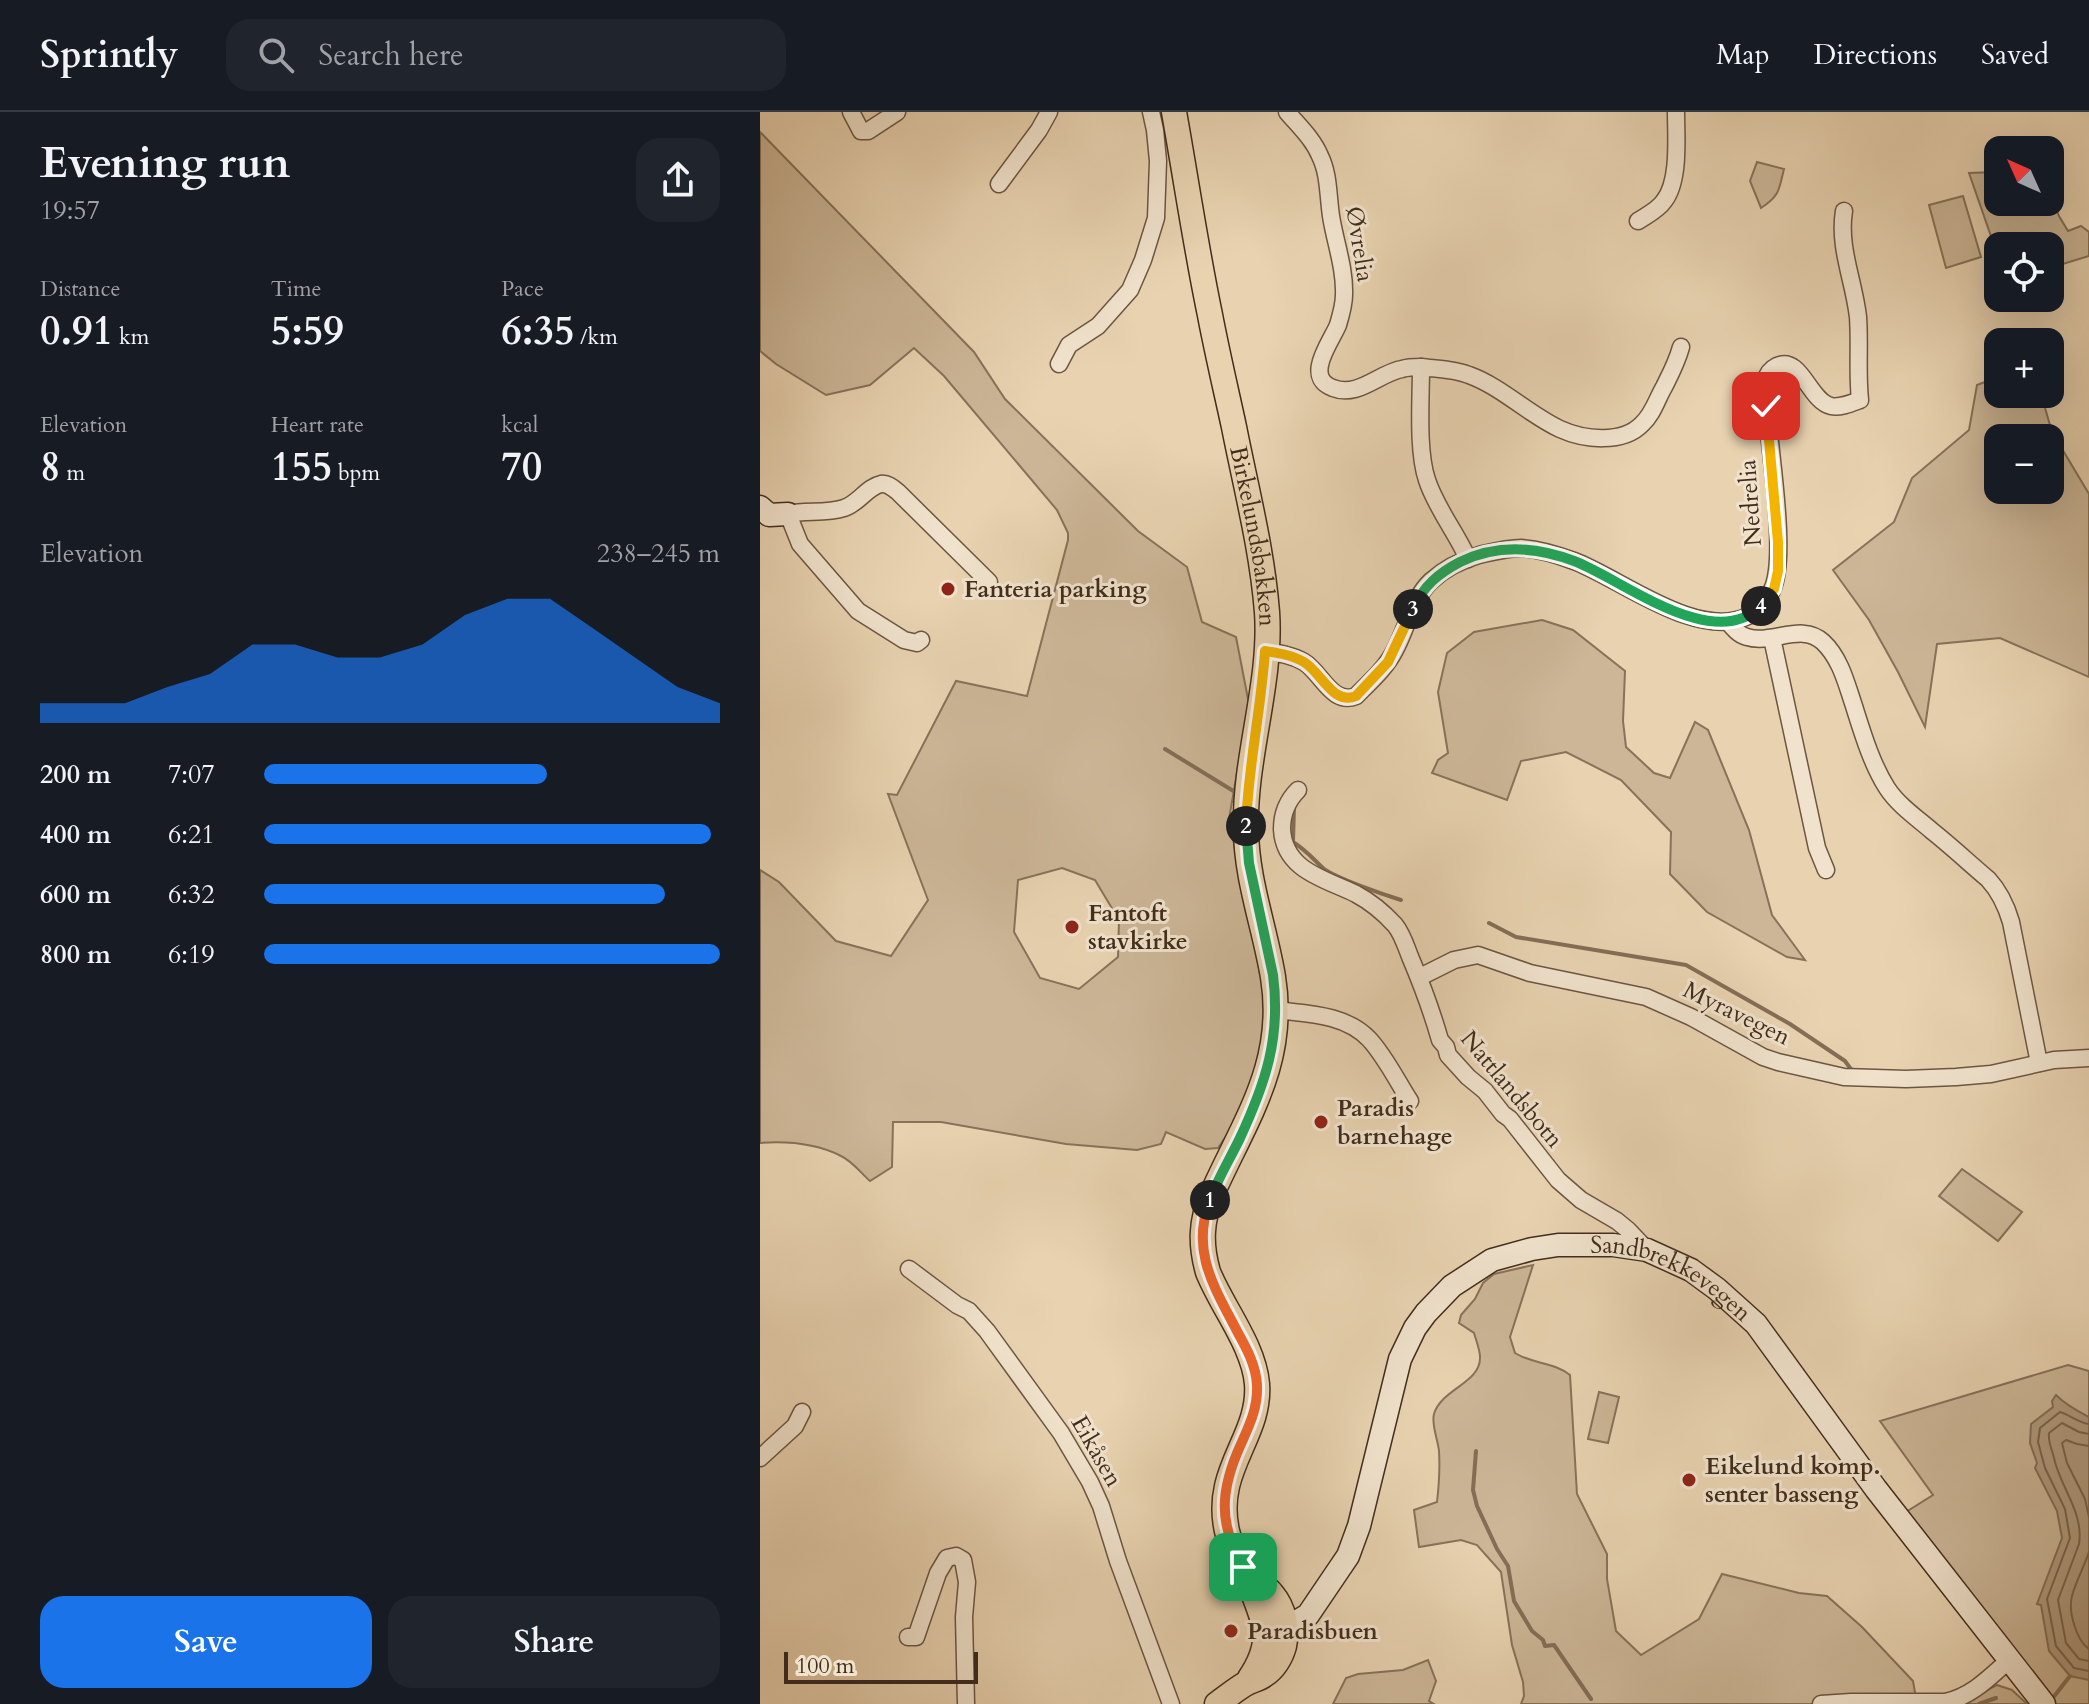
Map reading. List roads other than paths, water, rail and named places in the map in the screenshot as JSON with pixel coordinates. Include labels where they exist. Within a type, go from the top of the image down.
[{"type":"main road","name":"Birkelundsbakken","points":[[1174,112],[1210,314],[1261,563],[1267,615],[1263,680],[1245,830],[1273,975],[1276,1010],[1272,1052],[1261,1092],[1206,1209],[1201,1235],[1208,1272],[1249,1353],[1256,1377],[1255,1410],[1226,1484],[1226,1530],[1247,1572],[1272,1593],[1277,1620]]},
{"type":"main road","points":[[1221,1703],[1274,1666],[1281,1655],[1277,1620]]},
{"type":"street","points":[[851,112],[861,131],[868,131],[897,112]]},
{"type":"street","points":[[999,184],[1049,112]]},
{"type":"street","points":[[1059,364],[1069,345],[1098,326],[1130,290],[1143,260],[1156,218],[1158,161],[1151,112]]},
{"type":"street","name":"Øvrelia","points":[[1287,112],[1307,134],[1325,169],[1343,276],[1342,310],[1323,354],[1320,365],[1322,379],[1334,389],[1352,390],[1402,369],[1421,367]]},
{"type":"street","points":[[1638,221],[1666,200],[1672,186],[1676,112]]},
{"type":"street","name":"Nedrelia","points":[[1728,622],[1745,618],[1757,610],[1774,589],[1778,571],[1766,406],[1765,382],[1768,374],[1780,365],[1788,365],[1795,369],[1818,399],[1831,406],[1860,400],[1858,319],[1842,239],[1844,211]]},
{"type":"street","points":[[1468,559],[1427,482],[1423,466],[1421,367],[1471,375],[1573,434],[1613,438],[1632,432],[1648,417],[1676,364],[1681,347]]},
{"type":"street","points":[[760,507],[769,515],[843,508],[873,488],[887,485],[898,492],[989,582]]},
{"type":"street","points":[[788,514],[800,544],[858,611],[904,640],[917,643],[921,640]]},
{"type":"street","points":[[1265,651],[1305,662],[1339,696],[1349,699],[1356,696],[1388,662],[1419,597],[1431,581],[1468,559],[1520,548],[1575,561],[1670,609],[1728,622],[1746,637],[1811,634],[1829,648],[1844,678],[1888,790],[1988,879],[2005,904],[2039,1063]]},
{"type":"street","points":[[1772,638],[1817,848],[1826,870]]},
{"type":"street","name":"Nattlandsbotn","points":[[1298,790],[1291,797],[1282,822],[1282,834],[1293,858],[1313,876],[1360,896],[1384,914],[1402,935],[1448,1055],[1510,1119],[1558,1180],[1581,1200],[1617,1221],[1647,1250]]},
{"type":"street","name":"Myravegen","points":[[1420,977],[1454,960],[1478,955],[1530,973],[1646,997],[1691,1017],[1763,1057],[1844,1077],[1956,1077],[2089,1058]]},
{"type":"street","points":[[1276,1010],[1324,1016],[1355,1027],[1372,1043],[1410,1101]]},
{"type":"street","name":"Sandbrekkevegen","points":[[1277,1620],[1308,1615],[1348,1556],[1359,1526],[1400,1359],[1415,1328],[1438,1298],[1483,1265],[1532,1249],[1590,1244],[1647,1250],[1691,1270],[1756,1324],[1876,1489],[2044,1704]]},
{"type":"street","name":"Eikåsen","points":[[909,1269],[969,1311],[1061,1433],[1101,1506],[1171,1704]]},
{"type":"street","points":[[760,1458],[795,1426],[802,1412]]},
{"type":"street","points":[[908,1637],[916,1637],[938,1573],[947,1558],[956,1556],[963,1560],[967,1582],[964,1617],[966,1704]]},
{"type":"street","points":[[1821,1704],[1955,1700],[1967,1695],[2009,1660]]},
{"type":"water","points":[[2056,1395],[2089,1417],[2089,1680],[2070,1676],[2049,1651],[2041,1605],[2037,1604],[2062,1538],[2057,1511],[2035,1468],[2037,1463],[2030,1443],[2031,1424],[2053,1407],[2052,1401]]},
{"type":"waterway","points":[[1165,749],[1235,792]]},
{"type":"waterway","points":[[1294,806],[1293,842],[1329,872],[1401,900]]},
{"type":"waterway","points":[[1489,923],[1516,937],[1686,965],[1790,1024],[1845,1061],[1853,1072]]},
{"type":"waterway","points":[[1476,1451],[1473,1490],[1477,1506],[1508,1566],[1514,1601],[1532,1631],[1543,1640],[1545,1646],[1554,1645],[1591,1699]]},
{"type":"waterway","points":[[2052,1699],[2070,1676]]},
{"type":"waterway","points":[[1979,1704],[1996,1698]]},
{"type":"place","name":"Fanteria parking","points":[[948,589]]},
{"type":"place","name":"Fantoft stavkirke","points":[[1072,927]]},
{"type":"place","name":"Paradis barnehage","points":[[1321,1122]]},
{"type":"place","name":"Eikelund komp. senter basseng","points":[[1689,1480]]},
{"type":"place","name":"Paradisbuen","points":[[1231,1631]]}]
